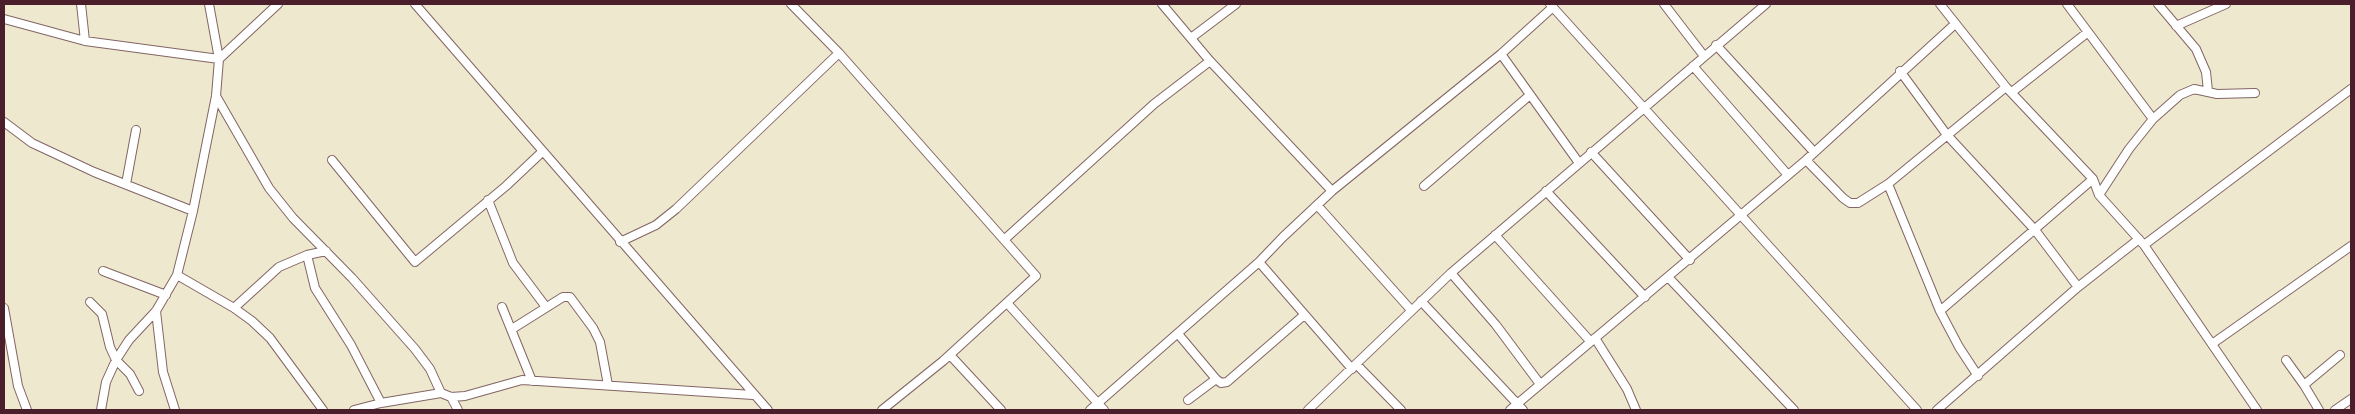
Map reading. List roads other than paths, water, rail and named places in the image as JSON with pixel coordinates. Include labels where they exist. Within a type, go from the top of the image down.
[{"type":"street","points":[[81,4],[85,41]]},
{"type":"street","points":[[101,410],[106,382],[116,360],[129,340],[156,311],[177,275],[193,211],[216,96],[219,59],[209,4]]},
{"type":"street","points":[[219,59],[278,4]]},
{"type":"street","points":[[415,4],[753,396],[768,410]]},
{"type":"street","points":[[791,4],[839,53],[1036,276],[950,355],[882,410]]},
{"type":"street","points":[[1162,4],[1210,61],[1332,191]]},
{"type":"street","points":[[1191,38],[1236,4]]},
{"type":"street","points":[[1664,4],[1704,56]]},
{"type":"street","points":[[1308,410],[1410,310],[1451,273],[1766,4]]},
{"type":"street","points":[[1940,4],[1954,24],[2009,89],[2093,179],[2099,195],[2141,242],[2257,410]]},
{"type":"street","points":[[2067,4],[2153,119]]},
{"type":"street","points":[[2158,4],[2196,49],[2206,72],[2208,91]]},
{"type":"street","points":[[2176,26],[2226,4]]},
{"type":"street","points":[[1090,410],[1178,335],[1259,262],[1332,191],[1502,54],[1552,6],[1917,410]]},
{"type":"street","points":[[4,20],[85,41],[219,59]]},
{"type":"street","points":[[1510,410],[1520,407],[1540,384],[1690,260],[1740,213],[1806,160],[1900,71],[1954,24]]},
{"type":"street","points":[[1806,160],[1850,202],[1858,203],[1888,184],[1947,135],[2088,32]]},
{"type":"street","points":[[1716,45],[1814,152]]},
{"type":"street","points":[[620,242],[656,225],[676,209],[839,53]]},
{"type":"street","points":[[1502,54],[1578,163]]},
{"type":"street","points":[[1005,239],[1154,104],[1210,61]]},
{"type":"street","points":[[1693,66],[1787,174]]},
{"type":"street","points":[[1900,71],[1947,135],[2035,230],[2078,288]]},
{"type":"street","points":[[2099,195],[2129,149],[2153,119],[2180,95],[2194,89],[2217,94],[2255,93]]},
{"type":"street","points":[[1937,410],[2078,288],[2351,89]]},
{"type":"street","points":[[1424,186],[1530,95]]},
{"type":"street","points":[[216,96],[269,188],[293,218],[326,251],[415,349],[430,369],[441,393]]},
{"type":"street","points":[[4,122],[32,143],[94,172],[193,211]]},
{"type":"street","points":[[126,184],[136,130]]},
{"type":"street","points":[[332,160],[415,262],[542,152]]},
{"type":"street","points":[[1591,152],[1690,260]]},
{"type":"street","points":[[1940,310],[2093,179]]},
{"type":"street","points":[[1888,184],[1940,310],[1959,347],[1978,376]]},
{"type":"street","points":[[1546,191],[1645,297]]},
{"type":"street","points":[[488,200],[513,263],[546,307]]},
{"type":"street","points":[[1317,205],[1410,310]]},
{"type":"street","points":[[1495,235],[1593,340],[1627,389],[1636,410]]},
{"type":"street","points":[[2212,344],[2351,246]]},
{"type":"street","points":[[234,308],[269,274],[279,267],[307,255],[326,251]]},
{"type":"street","points":[[307,255],[315,288],[351,345],[381,402]]},
{"type":"street","points":[[1259,262],[1303,316],[1354,367],[1401,410]]},
{"type":"street","points":[[103,271],[166,294]]},
{"type":"street","points":[[1451,273],[1496,325],[1540,384]]},
{"type":"street","points":[[177,275],[234,308],[270,338],[323,410]]},
{"type":"street","points":[[1668,277],[1794,410]]},
{"type":"street","points":[[512,330],[546,307],[563,298],[570,297],[593,328],[600,342],[608,386]]},
{"type":"street","points":[[1421,301],[1520,407]]},
{"type":"street","points":[[90,302],[102,314],[110,348],[116,360],[130,374],[139,391]]},
{"type":"street","points":[[1007,303],[1104,410]]},
{"type":"street","points":[[502,307],[532,381]]},
{"type":"street","points":[[4,310],[16,377],[27,410]]},
{"type":"street","points":[[156,311],[163,372],[175,410]]},
{"type":"street","points":[[1178,335],[1221,383],[1227,382],[1303,316]]},
{"type":"street","points":[[950,355],[1002,410]]},
{"type":"street","points":[[2304,385],[2340,355]]},
{"type":"street","points":[[2286,360],[2319,410]]},
{"type":"street","points":[[1188,400],[1216,379]]},
{"type":"street","points":[[354,410],[381,402],[441,393],[451,397],[480,392],[508,383],[532,381],[753,396]]},
{"type":"street","points":[[451,397],[458,410]]},
{"type":"street","points":[[2335,410],[2351,399]]}]
